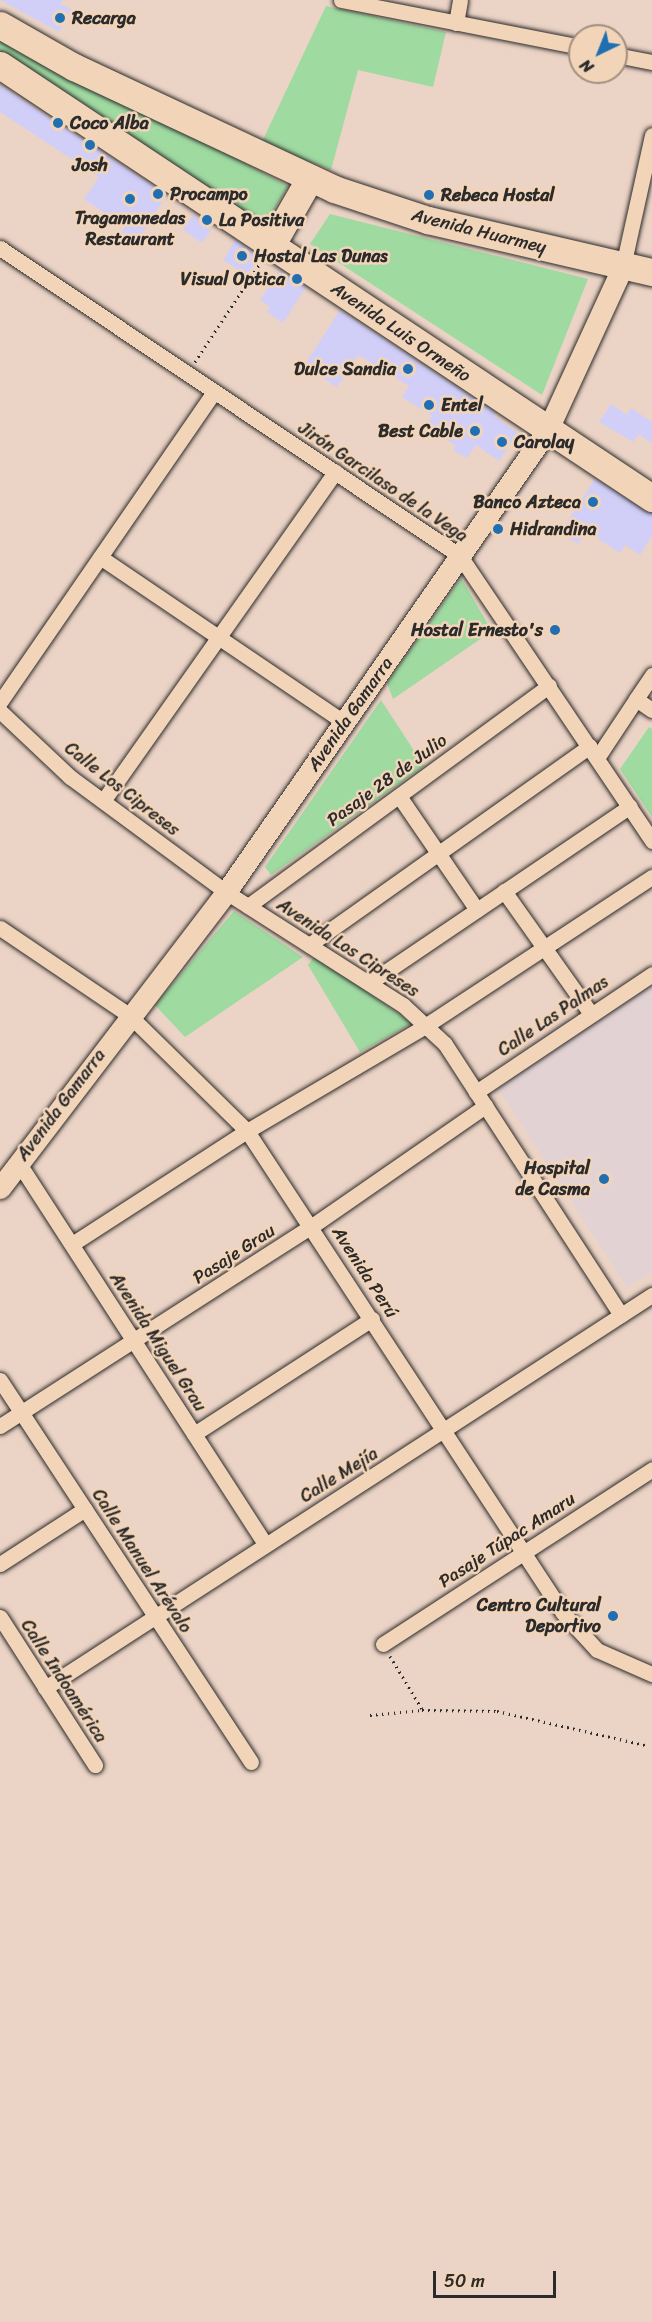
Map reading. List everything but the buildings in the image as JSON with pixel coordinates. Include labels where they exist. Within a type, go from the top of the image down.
[{"type":"highway","points":[[0,25],[74,67],[310,178],[271,246]]},
{"type":"highway","name":"Avenida Luis Ormeño","points":[[0,65],[652,498]]},
{"type":"highway","name":"Avenida Huarmey","points":[[310,178],[428,220],[652,272]]},
{"type":"street","points":[[341,0],[568,45]]},
{"type":"street","points":[[456,23],[460,0]]},
{"type":"street","points":[[628,57],[652,62]]},
{"type":"street","name":"Avenida Gamarra","points":[[7,1173],[226,892],[548,429],[623,266],[652,135]]},
{"type":"street","name":"Jirón Garcilaso de la Vega","points":[[0,248],[460,556],[652,841]]},
{"type":"street","points":[[0,702],[214,392]]},
{"type":"street","points":[[103,801],[335,472]]},
{"type":"street","points":[[100,556],[344,722]]},
{"type":"street","points":[[309,945],[439,853],[594,752],[652,675]]},
{"type":"street","name":"Pasaje 28 de Julio","points":[[249,906],[549,686]]},
{"type":"street","points":[[636,699],[652,710]]},
{"type":"street","name":"Calle Los Cipreses","points":[[0,711],[70,777],[226,892]]},
{"type":"street","points":[[399,796],[477,910]]},
{"type":"street","points":[[369,983],[630,806]]},
{"type":"street","points":[[72,1244],[248,1131],[425,1026],[652,877]]},
{"type":"street","points":[[504,891],[591,1014]]},
{"type":"street","name":"Avenida Los Cipreses","points":[[226,892],[403,1005],[445,1044],[621,1315]]},
{"type":"street","name":"Avenida Perú","points":[[0,928],[129,1015],[248,1131],[563,1613],[597,1650],[652,1674]]},
{"type":"street","name":"Calle Las Palmas","points":[[476,1092],[652,974]]},
{"type":"street","name":"Pasaje Grau","points":[[0,1426],[135,1343],[312,1226],[485,1106]]},
{"type":"street","name":"Avenida Miguel Grau","points":[[7,1173],[72,1244],[265,1544]]},
{"type":"street","name":"Calle Mejía","points":[[45,1688],[265,1544],[445,1432],[652,1295]]},
{"type":"street","points":[[194,1434],[372,1319]]},
{"type":"street","name":"Calle Manuel Arévalo","points":[[0,1380],[251,1762]]},
{"type":"street","name":"Pasaje Túpac Amaru","points":[[383,1644],[652,1469]]},
{"type":"street","points":[[0,1564],[84,1509]]},
{"type":"street","name":"Calle Indoamérica","points":[[0,1617],[95,1765]]},
{"type":"path","points":[[187,374],[271,246]]},
{"type":"path","points":[[383,1644],[422,1710]]},
{"type":"path","points":[[370,1715],[422,1710],[497,1711],[645,1745]]},
{"type":"shaded area","name":"Hospital de Casma","points":[[652,983],[652,1272],[627,1287],[496,1085]]},
{"type":"green space","points":[[326,6],[446,32],[433,87],[358,70],[331,170],[261,144]]},
{"type":"green space","points":[[0,34],[288,186],[264,228],[0,53]]},
{"type":"green space","points":[[330,214],[588,279],[542,395],[310,244]]},
{"type":"green space","points":[[461,578],[492,631],[393,699],[387,683]]},
{"type":"green space","points":[[381,700],[424,766],[271,875],[265,867]]},
{"type":"green space","points":[[649,727],[652,729],[652,817],[620,769]]},
{"type":"green space","points":[[234,911],[303,957],[185,1037],[155,1005]]},
{"type":"green space","points":[[315,956],[412,1023],[360,1052],[308,965]]},
{"type":"place","name":"Recarga","points":[[60,18]]},
{"type":"place","name":"Coco Alba","points":[[58,123]]},
{"type":"place","name":"Josh","points":[[90,145]]},
{"type":"place","name":"Procampo","points":[[158,194]]},
{"type":"place","name":"Rebeca Hostal","points":[[429,195]]},
{"type":"place","name":"Tragamonedas Restaurant","points":[[130,199]]},
{"type":"place","name":"La Positiva","points":[[207,220]]},
{"type":"place","name":"Hostal Las Dunas","points":[[242,256]]},
{"type":"place","name":"Visual Optica","points":[[297,279]]},
{"type":"place","name":"Dulce Sandia","points":[[408,369]]},
{"type":"place","name":"Entel","points":[[429,405]]},
{"type":"place","name":"Best Cable","points":[[475,431]]},
{"type":"place","name":"Carolay","points":[[502,442]]},
{"type":"place","name":"Banco Azteca","points":[[593,502]]},
{"type":"place","name":"Hidrandina","points":[[498,529]]},
{"type":"place","name":"Hostal Ernesto's","points":[[555,630]]},
{"type":"place","name":"Hospital de Casma","points":[[604,1179]]},
{"type":"place","name":"Centro Cultural Deportivo","points":[[613,1616]]}]
